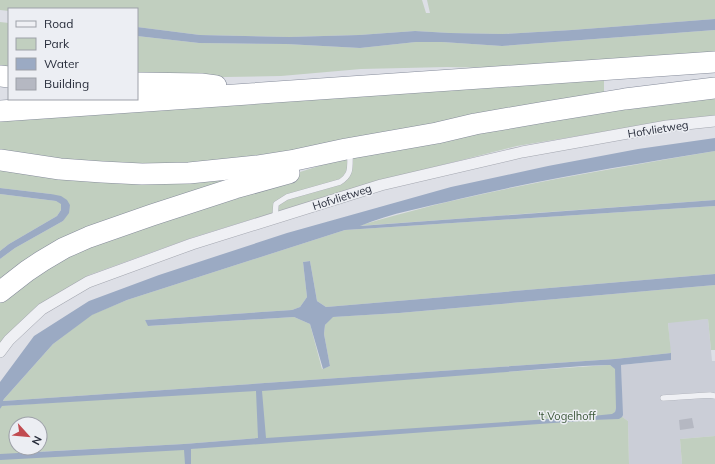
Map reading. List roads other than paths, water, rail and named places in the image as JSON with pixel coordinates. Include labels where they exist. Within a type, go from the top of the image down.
[{"type":"highway","points":[[0,111],[715,62]]},
{"type":"highway","points":[[138,83],[201,84],[280,92]]},
{"type":"highway","points":[[0,292],[27,271],[64,248],[152,215],[235,188],[350,156],[475,124],[625,99],[715,88]]},
{"type":"highway","points":[[0,160],[60,169],[95,172],[142,174],[189,173],[257,166],[295,160],[346,149],[437,133]]},
{"type":"street","name":"Hofvlietweg","points":[[0,352],[9,340],[42,309],[88,282],[192,244],[381,185],[522,152],[667,126],[715,121]]},
{"type":"lane","points":[[275,219],[276,204],[287,197],[340,182],[346,178],[349,173],[350,156]]},
{"type":"lane","points":[[663,398],[710,394],[715,396]]},
{"type":"water","points":[[715,19],[715,30],[502,46],[442,42],[416,42],[360,48],[286,44],[199,43],[138,36],[138,27],[200,35],[289,37],[359,35],[415,31],[503,34]]},
{"type":"water","points":[[715,138],[715,151],[523,185],[384,217],[360,226],[715,200],[715,206],[345,230],[127,300],[92,315],[53,344],[3,401],[615,359],[671,353],[671,360],[621,365],[623,415],[619,419],[592,420],[591,418],[592,416],[612,414],[615,412],[615,369],[610,365],[583,366],[262,391],[266,438],[580,417],[582,419],[581,421],[191,449],[191,464],[185,464],[184,450],[0,460],[0,454],[8,454],[8,456],[48,456],[48,451],[184,444],[258,438],[256,391],[2,406],[0,409],[0,382],[34,336],[89,301],[159,275],[287,233],[451,187],[548,166],[638,149]]},
{"type":"water","points":[[0,188],[61,196],[67,200],[70,205],[69,213],[63,221],[15,248],[0,259],[0,251],[9,244],[57,216],[61,210],[61,204],[56,201],[0,194]]},
{"type":"water","points":[[310,261],[317,301],[326,307],[715,274],[715,285],[399,313],[333,317],[325,325],[324,334],[330,366],[323,369],[310,324],[294,317],[148,326],[145,320],[292,310],[300,307],[307,297],[303,262]]},
{"type":"park label","name":"'t Vogelhoff","points":[[567,416]]}]
